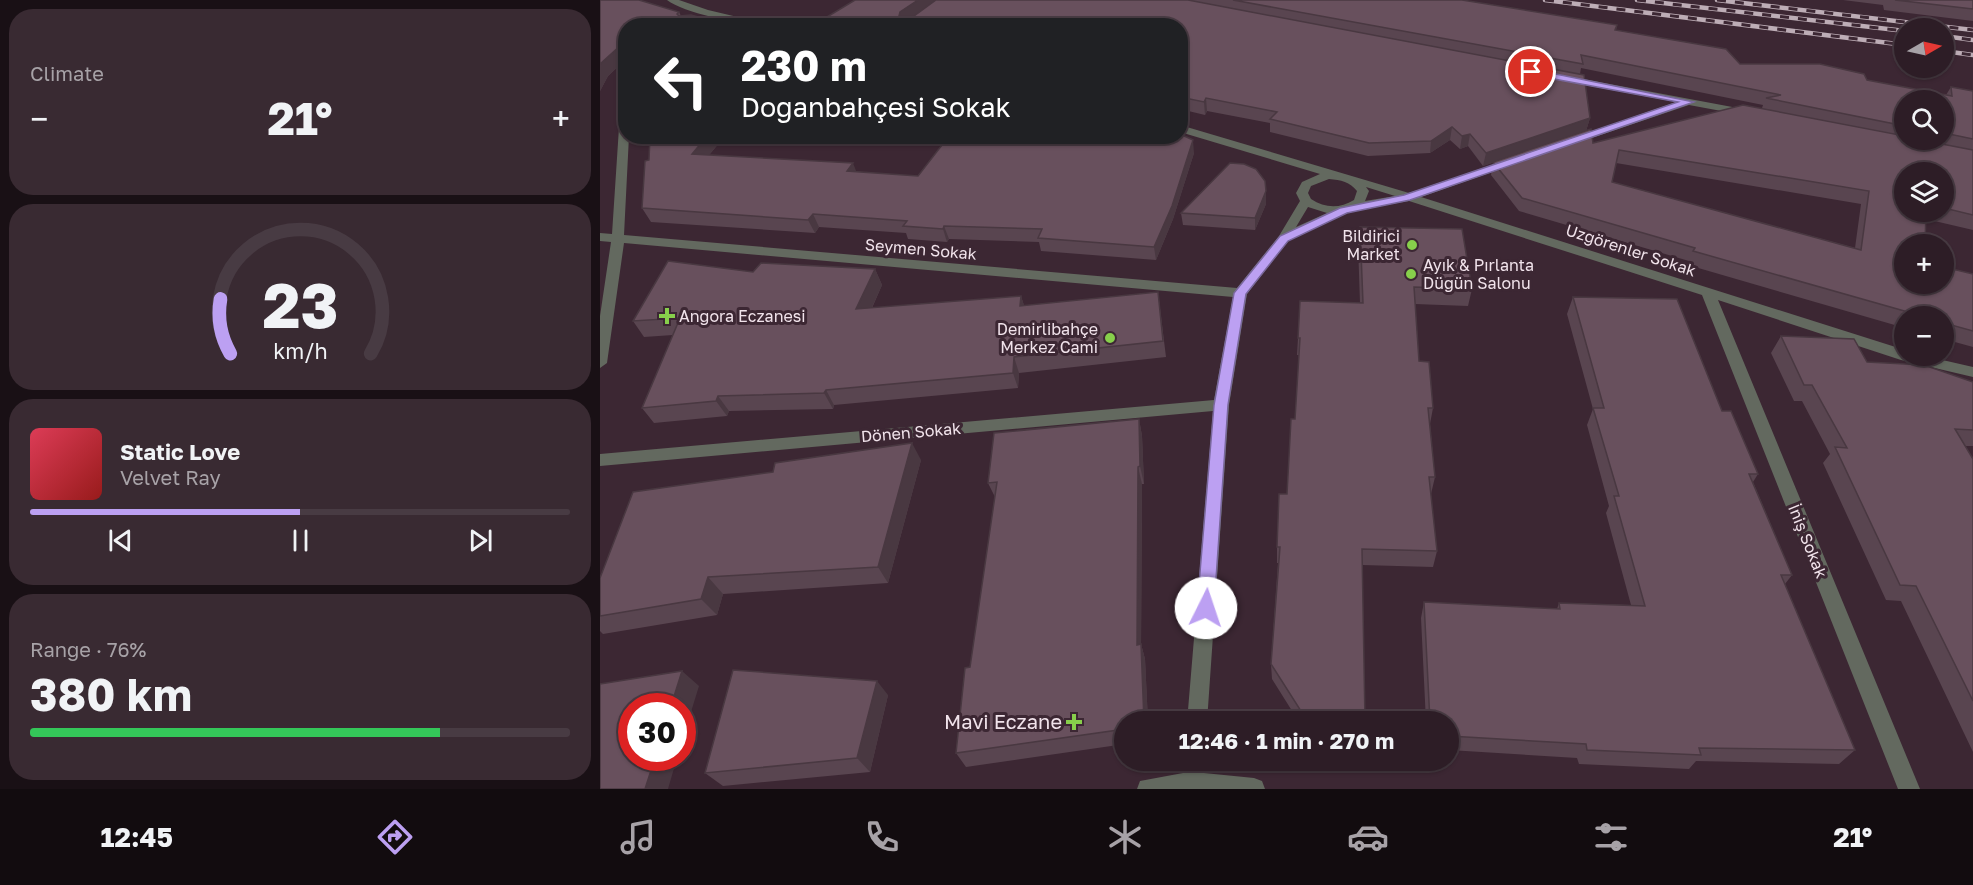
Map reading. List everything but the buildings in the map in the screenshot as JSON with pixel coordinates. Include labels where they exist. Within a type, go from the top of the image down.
[{"type":"street","points":[[671,0],[706,12],[734,18]]},
{"type":"street","points":[[699,18],[706,12]]},
{"type":"street","points":[[1550,76],[1757,115]]},
{"type":"street","points":[[1565,144],[1689,102]]},
{"type":"street","name":"Uzgörenler Sokak","points":[[1188,130],[1295,162],[1894,352]]},
{"type":"street","points":[[600,363],[618,239],[623,144]]},
{"type":"street","points":[[1295,162],[1304,195],[1322,209],[1348,208],[1407,198],[1520,159]]},
{"type":"street","points":[[1198,711],[1221,405],[1240,293],[1284,238],[1304,195],[1319,177],[1342,177],[1360,186],[1364,191],[1359,202],[1284,238]]},
{"type":"street","name":"Seymen Sokak","points":[[600,237],[1240,293]]},
{"type":"street","name":"İniş Sokak","points":[[1707,293],[1910,789]]},
{"type":"street","name":"Uzgörenler Sokak","points":[[1949,366],[1973,372]]},
{"type":"street","name":"Dönen Sokak","points":[[600,460],[1221,405]]},
{"type":"street","points":[[1148,789],[1193,777],[1254,789]]},
{"type":"railway","points":[[1545,0],[1894,44]]},
{"type":"railway","points":[[1637,0],[1894,30]]},
{"type":"railway","points":[[1717,0],[1973,30]]},
{"type":"railway","points":[[1954,37],[1973,40]]},
{"type":"railway","points":[[1954,52],[1973,55]]},
{"type":"place","name":"Bildirici Market","points":[[1412,245]]},
{"type":"place","name":"Ayık & Pırlanta Düğün Salonu","points":[[1411,274]]},
{"type":"place","name":"Angora Eczanesi","points":[[667,316]]},
{"type":"place","name":"Demirlibahçe Merkez Cami","points":[[1110,338]]},
{"type":"place","name":"Mavi Eczane","points":[[1074,722]]},
{"type":"route","points":[[1206,608],[1221,405],[1240,293],[1284,238],[1344,210],[1407,198],[1689,102],[1531,72]]}]
